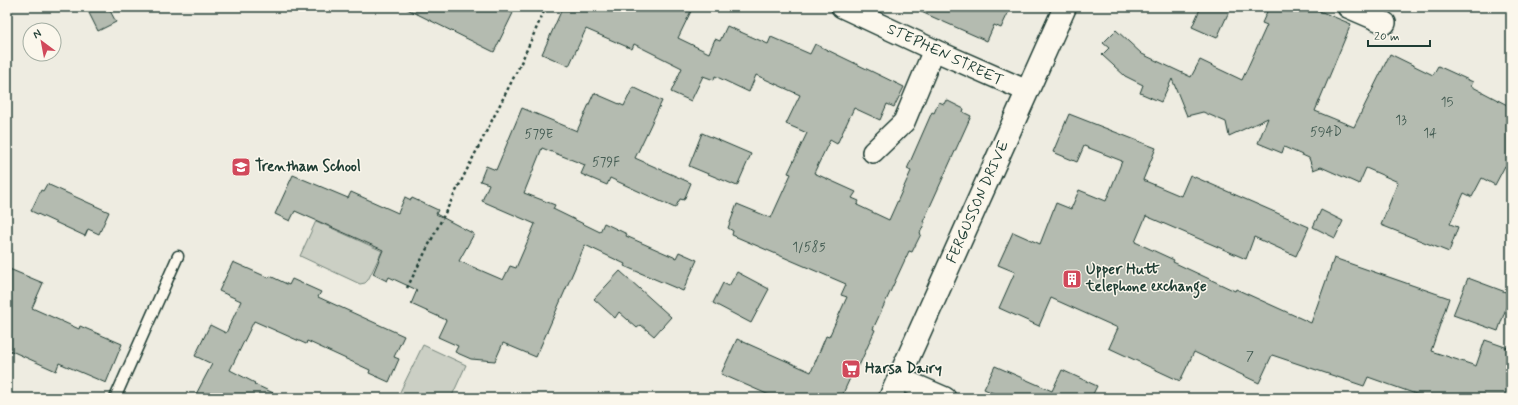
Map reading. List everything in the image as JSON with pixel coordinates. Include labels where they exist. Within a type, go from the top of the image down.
[{"type":"main road","name":"FERGUSSON DRIVE","points":[[890,398],[1065,7]]},
{"type":"street","name":"STEPHEN STREET","points":[[842,7],[1027,91]]},
{"type":"street","points":[[1348,7],[1385,23]]},
{"type":"street","points":[[873,152],[904,122],[934,50]]},
{"type":"street","points":[[899,378],[945,398]]},
{"type":"lane","points":[[115,398],[178,256]]},
{"type":"path","points":[[407,288],[519,67],[546,7]]},
{"type":"shaded area","points":[[316,221],[382,251],[368,280],[365,283],[360,284],[300,256]]},
{"type":"shaded area","points":[[423,345],[466,365],[451,398],[397,398]]},
{"type":"building","points":[[86,7],[108,7],[116,22],[98,31]]},
{"type":"building","points":[[403,7],[500,7],[513,13],[494,52]]},
{"type":"building","points":[[563,7],[693,7],[678,38],[709,53],[715,39],[720,41],[727,26],[768,44],[771,37],[810,54],[815,44],[904,87],[894,107],[887,104],[880,120],[854,108],[837,144],[830,140],[814,173],[856,192],[852,198],[859,201],[857,205],[889,220],[911,171],[907,169],[932,112],[934,113],[939,102],[944,104],[946,100],[964,109],[963,112],[971,116],[923,222],[925,222],[920,233],[921,234],[912,252],[909,251],[873,329],[875,330],[854,377],[851,376],[841,398],[776,398],[721,374],[737,339],[811,372],[826,336],[829,337],[847,297],[841,295],[846,284],[732,235],[733,231],[728,228],[737,204],[771,218],[791,174],[788,173],[807,133],[786,124],[800,95],[756,75],[749,92],[715,76],[714,80],[703,76],[691,101],[671,92],[682,68],[634,44],[632,49],[586,29],[569,66],[542,54]]},
{"type":"building","points":[[910,7],[1011,7],[1001,28],[994,25],[987,41]]},
{"type":"building","points":[[1201,7],[1231,7],[1217,38],[1192,27]]},
{"type":"building","points":[[1269,7],[1310,7],[1351,24],[1315,111],[1354,127],[1390,54],[1433,75],[1438,66],[1473,82],[1471,86],[1511,107],[1511,169],[1505,166],[1495,185],[1482,178],[1472,197],[1464,193],[1450,224],[1458,227],[1449,252],[1381,225],[1398,182],[1366,168],[1359,184],[1321,167],[1313,170],[1309,158],[1284,147],[1282,153],[1258,143],[1268,118],[1229,136],[1226,122],[1203,112],[1187,116],[1172,79],[1161,102],[1140,93],[1143,85],[1125,76],[1102,55],[1109,48],[1103,43],[1116,30],[1142,54],[1191,77],[1200,60],[1242,80],[1267,25],[1262,23]]},
{"type":"building","points":[[633,87],[662,101],[635,158],[691,183],[684,200],[680,199],[675,208],[610,178],[607,185],[581,174],[585,165],[542,148],[524,193],[555,205],[553,209],[600,232],[604,223],[627,234],[626,236],[676,258],[679,252],[697,260],[683,291],[624,266],[625,264],[585,245],[536,357],[503,343],[495,361],[471,359],[455,352],[458,346],[438,337],[446,320],[411,304],[417,290],[389,277],[387,281],[373,274],[383,250],[295,211],[290,221],[275,214],[293,175],[348,198],[351,192],[398,213],[405,197],[411,200],[412,198],[438,210],[436,214],[474,234],[459,261],[503,280],[510,266],[516,268],[535,224],[482,201],[489,184],[480,181],[486,166],[496,170],[522,108],[577,131],[594,93],[624,106]]},
{"type":"building","points":[[1069,114],[1156,148],[1143,180],[1181,196],[1190,175],[1309,227],[1296,256],[1254,237],[1246,259],[1146,216],[1135,242],[1174,260],[1173,262],[1235,291],[1236,289],[1311,323],[1334,258],[1449,298],[1431,351],[1476,366],[1485,340],[1511,349],[1511,390],[1508,398],[1427,398],[1368,377],[1364,386],[1272,355],[1259,383],[1194,352],[1180,381],[1109,348],[1118,328],[1051,298],[1039,326],[999,308],[1015,272],[998,265],[1013,232],[1040,244],[1056,203],[1071,209],[1079,190],[1106,201],[1122,161],[1084,146],[1077,162],[1053,152]]},
{"type":"building","points":[[702,133],[751,154],[737,186],[689,166]]},
{"type":"building","points":[[47,184],[109,212],[99,234],[88,229],[85,236],[31,211],[41,190],[43,191]]},
{"type":"building","points":[[1321,210],[1343,221],[1335,238],[1313,227]]},
{"type":"building","points":[[233,262],[289,285],[292,279],[321,292],[318,297],[404,336],[394,357],[399,359],[389,382],[369,373],[370,370],[307,341],[306,344],[254,321],[230,370],[255,383],[254,384],[284,398],[194,398],[212,364],[195,356],[210,325],[226,333],[241,301],[219,291]]},
{"type":"building","points":[[7,268],[43,283],[32,308],[79,329],[80,326],[122,344],[106,383],[59,363],[56,371],[7,349]]},
{"type":"building","points":[[620,271],[671,317],[654,336],[641,325],[637,328],[619,312],[615,318],[594,299]]},
{"type":"building","points":[[737,272],[769,289],[751,323],[713,303],[723,283],[729,286]]},
{"type":"building","points":[[1468,278],[1511,294],[1498,331],[1453,315]]},
{"type":"building","points":[[995,366],[1052,391],[1062,370],[1097,386],[1091,398],[1004,398],[984,389]]},
{"type":"place","name":"Trentham School","points":[[241,167]]},
{"type":"place","name":"Upper Hutt telephone exchange","points":[[1072,279]]},
{"type":"place","name":"Harsa Dairy","points":[[851,369]]}]
